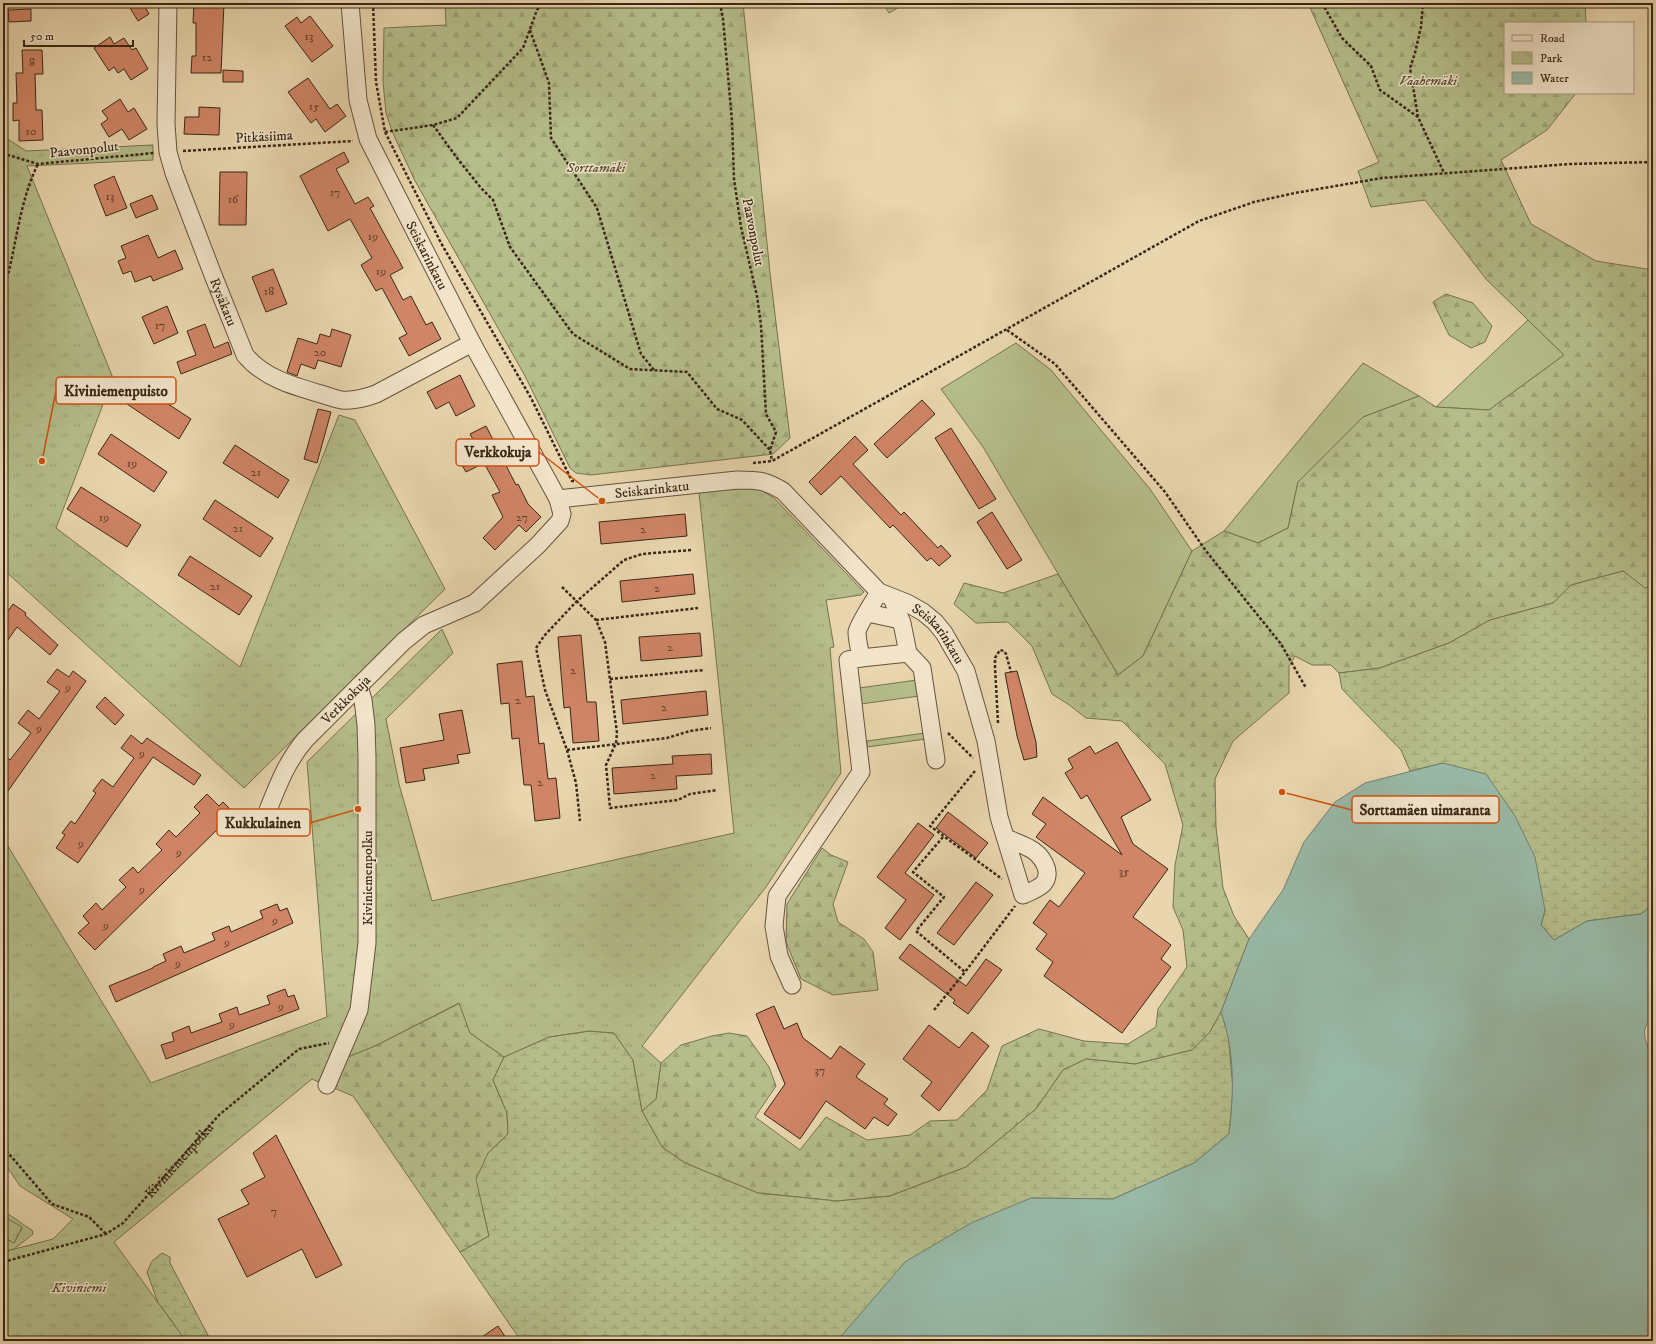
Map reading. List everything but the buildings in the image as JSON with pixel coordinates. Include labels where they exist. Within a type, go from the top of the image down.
[{"type":"street","name":"Rysäkatu","points":[[168,3],[166,124],[168,152],[213,275],[245,354],[253,364],[266,374],[296,387],[342,400],[363,399],[376,394],[472,343]]},
{"type":"street","name":"Seiskarinkatu","points":[[350,3],[358,100],[368,138],[472,343],[558,499],[737,480],[758,480],[771,484],[783,491],[885,595],[907,603],[924,612],[944,633],[966,671],[986,741],[999,817],[1023,895]]},
{"type":"street","name":"Verkkokuja","points":[[268,810],[293,753],[305,740],[404,641],[424,625],[475,603],[529,553],[560,521],[562,514],[558,499]]},
{"type":"street","points":[[861,658],[857,633],[859,626],[868,613],[885,595],[900,620],[908,652],[922,668],[936,760]]},
{"type":"street","points":[[868,613],[900,620]]},
{"type":"street","points":[[792,985],[779,956],[774,926],[777,896],[861,772],[848,660],[908,652]]},
{"type":"street","name":"Kiviniemenpolku","points":[[327,1085],[359,1010],[366,943],[367,758],[366,725],[363,700],[359,686]]},
{"type":"street","points":[[1006,838],[1030,848],[1040,856],[1046,867],[1047,877],[1042,885],[1023,895]]},
{"type":"path","points":[[373,3],[376,82],[384,132],[441,243],[531,398],[572,481],[578,480]]},
{"type":"path","points":[[384,132],[433,125],[457,118],[523,48],[537,10],[542,3]]},
{"type":"path","name":"Paavonpolut","points":[[720,3],[723,19],[732,121],[734,179],[741,227],[757,296],[761,325],[766,414],[776,432],[770,450],[772,461]]},
{"type":"path","points":[[1322,3],[1342,38],[1372,66],[1380,90],[1418,117]]},
{"type":"path","points":[[1423,3],[1421,27],[1410,68],[1418,117],[1444,173]]},
{"type":"path","points":[[530,30],[549,83],[551,138],[597,208],[641,354],[654,370]]},
{"type":"path","points":[[433,125],[476,182],[493,200],[510,247],[573,334],[630,369],[687,372],[717,409],[742,420],[770,450]]},
{"type":"path","name":"Pitkäsiima","points":[[168,152],[360,141]]},
{"type":"path","name":"Paavonpolut","points":[[3,152],[8,155],[38,164],[168,152]]},
{"type":"path","points":[[746,464],[772,461],[1199,221],[1254,202],[1382,178],[1570,164],[1653,162]]},
{"type":"path","points":[[3,282],[8,275],[30,180],[38,164]]},
{"type":"path","points":[[1007,330],[1055,364],[1165,492],[1206,551],[1281,644],[1306,688]]},
{"type":"path","points":[[580,821],[576,782],[567,750],[545,690],[536,648],[544,636],[576,602],[624,560],[642,554],[691,550]]},
{"type":"path","points":[[562,587],[596,620],[605,642],[617,733],[616,743],[606,765],[610,808],[678,800],[690,794],[718,790]]},
{"type":"path","points":[[596,620],[698,608]]},
{"type":"path","points":[[999,729],[995,667],[996,658],[1000,650],[1004,650],[1006,654],[1010,672]]},
{"type":"path","points":[[610,679],[704,670]]},
{"type":"path","points":[[567,750],[667,738],[690,731],[711,728]]},
{"type":"path","points":[[946,731],[974,760]]},
{"type":"path","points":[[934,1010],[965,972],[1023,895],[930,826],[980,765],[993,781]]},
{"type":"path","points":[[943,836],[913,872],[944,897],[916,931],[965,972]]},
{"type":"path","name":"Kiviniemenpolku","points":[[3,1262],[106,1234],[123,1223],[219,1115],[299,1050],[330,1043],[345,1043]]},
{"type":"path","points":[[3,1147],[52,1204],[89,1217],[106,1234]]},
{"type":"green space","name":"Sorttamäki","points":[[445,3],[743,3],[770,273],[790,438],[773,454],[591,475],[576,473],[570,468],[525,376],[414,179],[392,131],[386,113],[383,82],[384,28],[446,25]]},
{"type":"green space","points":[[883,3],[906,3],[889,13]]},
{"type":"green space","name":"Vaahemäki","points":[[1308,3],[1585,3],[1586,22],[1504,22],[1504,94],[1575,94],[1547,130],[1501,160],[1531,224],[1596,261],[1653,270],[1653,587],[1645,588],[1623,571],[1571,585],[1553,603],[1490,620],[1449,643],[1380,668],[1339,673],[1331,665],[1312,665],[1295,656],[1289,666],[1289,693],[1233,741],[1215,779],[1216,827],[1223,888],[1234,916],[1249,939],[1221,1012],[1210,1032],[1192,1050],[1135,1064],[1086,1059],[1063,1070],[1036,1109],[966,1167],[890,1196],[837,1201],[758,1193],[685,1163],[662,1147],[642,1111],[656,1099],[661,1063],[681,1045],[712,1036],[729,1033],[747,1036],[769,1067],[776,1086],[755,1117],[800,1150],[826,1117],[867,1140],[910,1135],[930,1121],[957,1120],[987,1090],[1002,1046],[1039,1029],[1084,1041],[1128,1044],[1156,1027],[1158,1009],[1187,967],[1183,930],[1173,907],[1175,865],[1183,825],[1165,764],[1122,721],[1086,718],[1052,694],[1032,646],[1008,622],[976,623],[954,604],[964,583],[1003,593],[1058,574],[1118,675],[1143,656],[1192,551],[1224,531],[1258,543],[1288,528],[1298,482],[1363,417],[1419,396],[1436,407],[1489,410],[1564,355],[1486,279],[1425,200],[1371,207],[1358,171],[1379,162]]},
{"type":"green space","points":[[3,136],[26,151],[153,145],[153,160],[27,166],[113,378],[56,528],[240,667],[339,415],[355,420],[445,589],[244,788],[3,569]]},
{"type":"green space","points":[[1446,294],[1473,303],[1492,326],[1485,342],[1471,348],[1449,335],[1433,302]]},
{"type":"green space","points":[[1528,320],[1564,355],[1489,410],[1436,407]]},
{"type":"green space","points":[[1016,343],[1051,370],[1150,489],[1192,551],[1143,656],[1118,675],[983,447],[941,389]]},
{"type":"green space","points":[[1363,363],[1419,396],[1363,417],[1298,482],[1288,528],[1258,543],[1224,531]]},
{"type":"green space","name":"Kiviniemi","points":[[742,488],[761,490],[774,498],[864,592],[861,595],[826,600],[834,647],[830,648],[841,773],[766,887],[642,1046],[661,1063],[656,1099],[642,1111],[633,1060],[614,1033],[589,1031],[549,1037],[504,1057],[470,1033],[459,1003],[377,1045],[348,1057],[337,1072],[321,1083],[312,1079],[114,1242],[186,1341],[3,1341],[3,1252],[53,1239],[73,1219],[20,1186],[3,1161],[3,838],[151,1083],[327,1017],[307,762],[442,629],[453,653],[386,719],[399,784],[432,901],[734,833],[699,492]]},
{"type":"green space","points":[[1623,571],[1645,588],[1653,587],[1653,904],[1641,914],[1587,921],[1554,940],[1541,925],[1545,910],[1443,763],[1410,771],[1401,750],[1342,689],[1339,673],[1380,668],[1449,643],[1490,620],[1553,603],[1571,585]]},
{"type":"green space","points":[[917,680],[919,696],[861,704],[859,688]]},
{"type":"green space","points":[[925,733],[926,739],[867,747],[867,741]]},
{"type":"green space","points":[[822,848],[831,855],[848,862],[833,904],[838,922],[864,939],[873,952],[878,990],[833,995],[801,979],[786,942],[787,904]]},
{"type":"green space","points":[[460,1003],[470,1033],[504,1057],[493,1080],[507,1113],[508,1134],[488,1153],[482,1206],[489,1236],[460,1252],[353,1096],[334,1088],[337,1072],[348,1057],[377,1045]]},
{"type":"green space","points":[[1221,1012],[1228,1033],[1233,1089],[1229,1134],[1194,1163],[1113,1199],[1031,1198],[863,1312],[837,1341],[521,1341],[460,1252],[489,1236],[476,1179],[488,1153],[508,1134],[507,1113],[493,1080],[504,1057],[549,1037],[589,1031],[614,1033],[633,1060],[642,1111],[662,1147],[685,1163],[758,1193],[837,1201],[890,1196],[966,1167],[1036,1109],[1063,1070],[1086,1059],[1135,1064],[1192,1050],[1210,1032]]},
{"type":"green space","points":[[3,1212],[32,1230],[33,1234],[14,1249],[3,1252],[3,1237],[14,1243],[22,1228],[3,1216]]},
{"type":"green space","points":[[3,1216],[22,1227],[14,1243],[3,1237]]},
{"type":"green space","points":[[162,1253],[170,1257],[170,1263],[211,1341],[178,1341],[172,1321],[158,1303],[147,1272],[152,1261]]},
{"type":"water","points":[[1443,763],[1486,774],[1515,816],[1535,857],[1545,910],[1541,925],[1554,940],[1587,921],[1641,914],[1653,904],[1653,1019],[1646,1026],[1645,1036],[1650,1051],[1653,1055],[1653,1341],[837,1341],[905,1262],[971,1223],[1031,1198],[1113,1199],[1194,1163],[1229,1134],[1232,1103],[1232,1072],[1229,1042],[1221,1012],[1249,939],[1283,890],[1304,842],[1335,802],[1365,783]]},
{"type":"place","name":"Kiviniemenpuisto","points":[[42,461]]},
{"type":"place","name":"Verkkokuja","points":[[602,501]]},
{"type":"place","name":"Sorttamäen uimaranta","points":[[1282,792]]},
{"type":"place","name":"Kukkulainen","points":[[358,809]]}]
